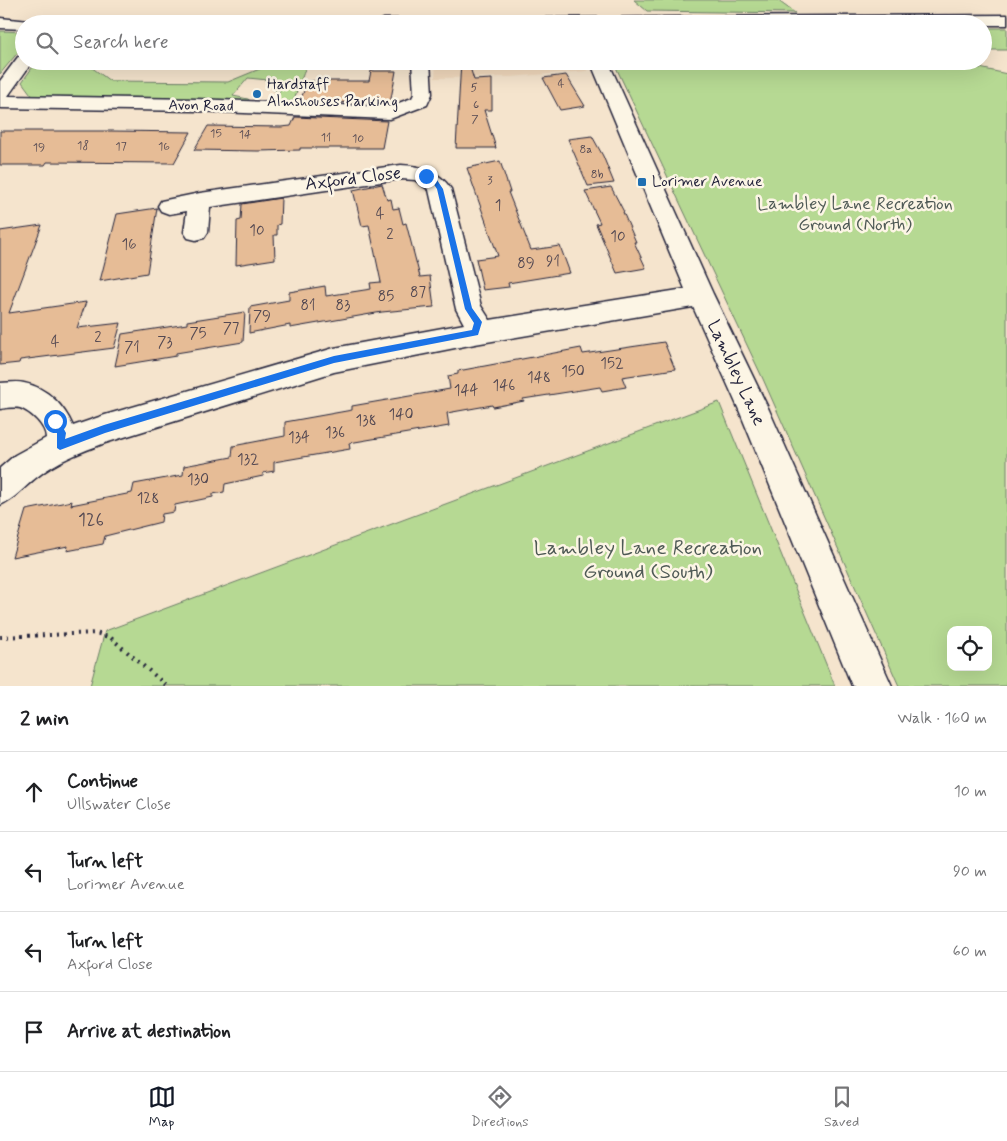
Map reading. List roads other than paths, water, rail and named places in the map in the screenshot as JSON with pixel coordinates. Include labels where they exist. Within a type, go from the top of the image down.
[{"type":"street","points":[[992,20],[1007,20]]},
{"type":"street","points":[[0,23],[15,24]]},
{"type":"street","points":[[0,94],[17,70]]},
{"type":"street","name":"Avon Road","points":[[0,102],[196,105],[307,112],[390,113],[408,107],[420,100],[423,94],[422,70]]},
{"type":"street","name":"Lambley Lane","points":[[604,70],[700,294],[754,410],[872,686]]},
{"type":"street","name":"Axford Close","points":[[169,206],[401,172],[412,172],[426,176],[435,182],[440,189],[469,309],[478,322],[475,333]]},
{"type":"street","points":[[196,232],[200,200]]},
{"type":"street","points":[[0,490],[26,466],[60,446],[104,429],[334,360],[475,333],[691,298],[700,294]]},
{"type":"street","points":[[0,396],[23,395],[43,406],[55,421],[61,433],[60,446]]},
{"type":"place","name":"Hardstaff Almshouses Parking","points":[[257,94]]},
{"type":"place","name":"Lorimer Avenue","points":[[642,182]]},
{"type":"park label","name":"Lambley Lane Recreation Ground (North)","points":[[855,214]]},
{"type":"park label","name":"Lambley Lane Recreation Ground (South)","points":[[648,560]]}]
